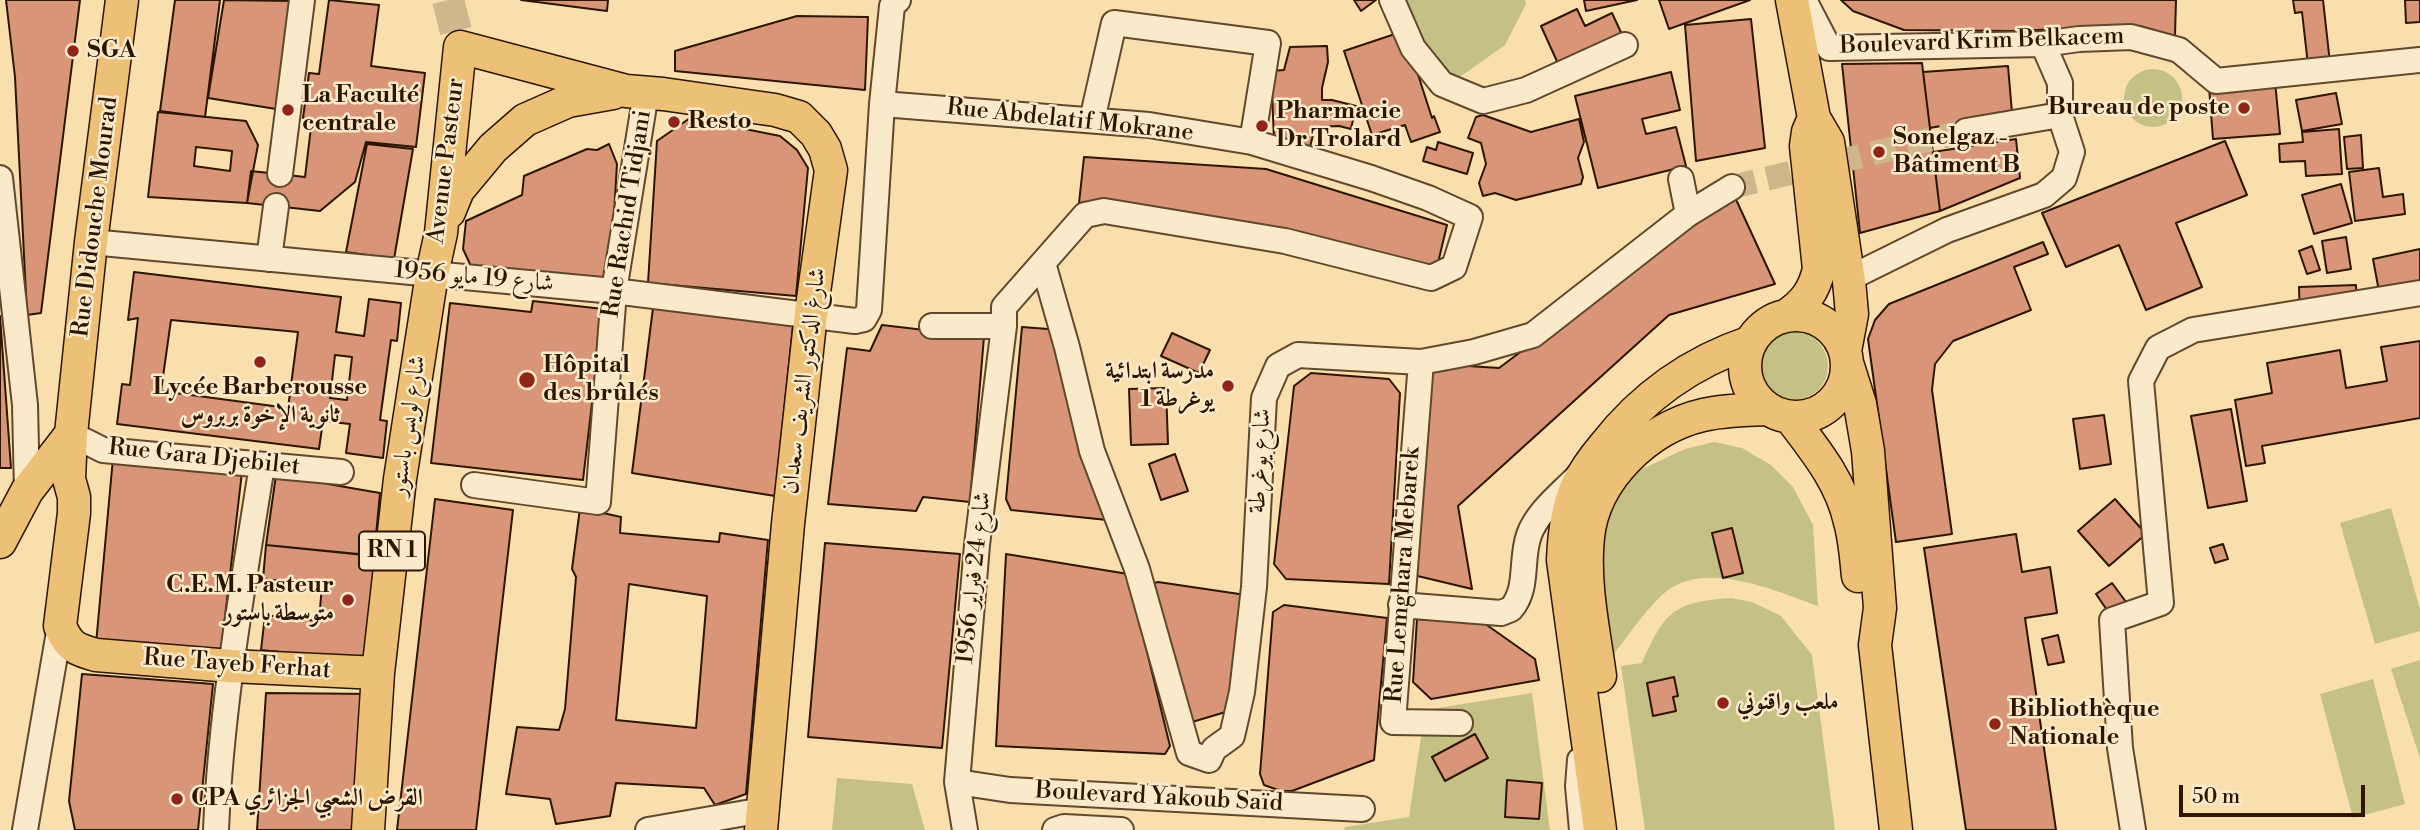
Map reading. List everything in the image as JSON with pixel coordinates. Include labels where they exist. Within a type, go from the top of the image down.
[{"type":"main road","name":"Rue Didouche Mourad","points":[[60,626],[74,513],[74,497],[69,479],[71,434],[91,242],[122,0]]},
{"type":"main road","name":"Boulevard Krim Belkacem","points":[[1792,0],[1814,118]]},
{"type":"main road","name":"شارغ الدكتور الشريف سعدان","points":[[460,47],[636,92],[775,110],[799,117],[816,134],[825,149],[831,170],[811,314],[788,524],[762,820]]},
{"type":"main road","name":"Avenue Pasteur","points":[[432,274],[441,233],[460,47]]},
{"type":"main road","name":"شارغ الدكتور الشريف سعدان","points":[[441,233],[458,190],[493,148],[525,120],[568,101],[636,92]]},
{"type":"main road","points":[[1620,830],[1589,588],[1588,535],[1593,510],[1603,488],[1620,466],[1644,443],[1667,429],[1701,415],[1779,413],[1805,417],[1819,413],[1840,393],[1846,380],[1852,314],[1849,281],[1828,142],[1814,118]]},
{"type":"main road","points":[[1814,118],[1806,146],[1819,269],[1816,284],[1808,298],[1786,316],[1765,325],[1751,342],[1745,356],[1745,371],[1748,386],[1756,399],[1779,413],[1820,456],[1844,502],[1851,523],[1863,608],[1875,645],[1896,830]]},
{"type":"main road","name":"شارع لويس باستور","points":[[368,830],[377,673],[400,479],[432,274]]},
{"type":"main road","points":[[1786,316],[1799,315],[1822,322],[1840,339],[1860,404],[1868,451],[1880,608],[1875,645]]},
{"type":"main road","points":[[1600,830],[1563,560],[1564,534],[1569,510],[1577,486],[1593,460],[1637,409],[1670,381],[1705,360],[1751,342]]},
{"type":"main road","points":[[1,540],[14,494],[71,434]]},
{"type":"main road","name":"Rue Tayeb Ferhat","points":[[60,626],[67,643],[96,655],[231,666],[377,673]]},
{"type":"street","points":[[281,174],[302,0]]},
{"type":"street","points":[[882,104],[892,6],[898,0]]},
{"type":"street","points":[[1392,0],[1413,48],[1442,84],[1483,101],[1526,90],[1625,45]]},
{"type":"street","name":"Boulevard Krim Belkacem","points":[[1804,0],[1829,48],[2043,44],[2079,39],[2131,37],[2179,50],[2216,81],[2420,60]]},
{"type":"street","points":[[1092,120],[1114,23],[1268,43],[1252,142]]},
{"type":"street","points":[[1849,281],[1947,230],[2044,195],[2064,178],[2072,152],[2060,115],[2060,83],[2043,44]]},
{"type":"street","name":"Rue Rachid Tidjani","points":[[474,485],[598,502],[614,292],[636,92]]},
{"type":"street","name":"شارع 19 مايو 1956","points":[[91,242],[614,292],[855,321],[864,319],[869,310],[882,104]]},
{"type":"street","name":"Rue Abdelatif Mokrane","points":[[882,104],[1149,125],[1252,142],[1382,182],[1470,217],[1454,267],[1431,278],[1285,242],[1104,211],[1085,215],[1043,263]]},
{"type":"street","points":[[1966,131],[2060,115]]},
{"type":"street","points":[[0,178],[25,405],[14,494]]},
{"type":"street","points":[[1681,179],[1688,214]]},
{"type":"street","name":"شارع يوغرطة","points":[[1043,263],[1092,451],[1137,569],[1189,753],[1209,760],[1214,749],[1232,736],[1242,692],[1254,587],[1264,398],[1278,366],[1298,355],[1420,362],[1474,352],[1533,335],[1688,214],[1732,187]]},
{"type":"street","points":[[269,259],[276,206]]},
{"type":"street","points":[[932,326],[1004,316],[1043,263]]},
{"type":"street","points":[[2133,830],[2120,748],[2112,620],[2161,603],[2141,381],[2158,348],[2193,330],[2420,293]]},
{"type":"street","name":"شارع 24 فبراير 1956","points":[[965,830],[957,782],[977,545],[1004,316]]},
{"type":"street","name":"Rue Lemghara Mebarek","points":[[1420,362],[1393,722],[1460,723]]},
{"type":"street","name":"Rue Gara Djebilet","points":[[71,434],[103,450],[341,472]]},
{"type":"street","points":[[1401,605],[1501,613],[1511,609],[1521,593],[1528,536],[1534,525],[1593,460]]},
{"type":"street","points":[[216,830],[231,666],[262,465]]},
{"type":"street","points":[[25,830],[60,626]]},
{"type":"street","points":[[1582,830],[1578,778],[1586,728]]},
{"type":"street","name":"Boulevard Yakoub Saïd","points":[[957,782],[1010,790],[1362,809]]},
{"type":"street","points":[[648,830],[762,820]]},
{"type":"street","points":[[1055,830],[1064,827],[1121,830]]},
{"type":"shaded area","points":[[1402,0],[1525,0],[1526,4],[1505,45],[1457,79],[1415,42]]},
{"type":"shaded area","points":[[2147,69],[2159,69],[2174,77],[2182,92],[2182,104],[2174,119],[2159,127],[2147,127],[2132,119],[2124,104],[2124,92],[2132,77]]},
{"type":"shaded area","points":[[1794,332],[1807,335],[1818,342],[1825,353],[1828,366],[1825,379],[1818,390],[1807,397],[1794,400],[1781,397],[1770,390],[1763,379],[1760,366],[1763,353],[1770,342],[1781,335]]},
{"type":"shaded area","points":[[1714,442],[1742,448],[1771,465],[1793,487],[1813,525],[1818,606],[1739,581],[1698,579],[1679,584],[1663,594],[1611,658],[1594,533],[1612,501],[1638,471],[1685,449]]},
{"type":"shaded area","points":[[2391,508],[2420,609],[2420,631],[2375,644],[2340,523]]},
{"type":"shaded area","name":"ملعب واقنوني","points":[[1731,598],[1752,602],[1781,616],[1812,655],[1835,830],[1645,830],[1621,666],[1642,663],[1658,631],[1674,613],[1696,603]]},
{"type":"shaded area","points":[[2420,660],[2420,758],[2391,669]]},
{"type":"shaded area","points":[[2373,679],[2405,804],[2353,818],[2320,694]]},
{"type":"shaded area","points":[[1532,693],[1550,830],[1344,830],[1345,827],[1409,817],[1425,710]]},
{"type":"shaded area","points":[[837,778],[912,784],[925,830],[832,830]]},
{"type":"building","points":[[6,0],[80,0],[41,313],[27,315],[15,77]]},
{"type":"building","points":[[175,0],[220,0],[205,117],[160,111]]},
{"type":"building","points":[[224,0],[293,1],[276,109],[208,98]]},
{"type":"building","points":[[329,0],[379,5],[371,66],[425,73],[416,147],[366,142],[355,182],[320,211],[247,203],[251,171],[305,177],[312,119],[303,118],[309,73],[319,74]]},
{"type":"building","points":[[521,0],[608,0],[607,11]]},
{"type":"building","points":[[1354,0],[1376,0],[1361,11]]},
{"type":"building","points":[[1584,0],[1637,0],[1586,11]]},
{"type":"building","points":[[1659,0],[1750,0],[1669,29]]},
{"type":"building","points":[[1841,0],[2176,0],[2175,36],[2140,26],[2010,31],[1904,30],[1853,11]]},
{"type":"building","points":[[2293,0],[2323,0],[2330,63],[2308,65],[2302,12],[2295,13]]},
{"type":"building","points":[[2405,0],[2420,0],[2420,22],[2406,23]]},
{"type":"building","points":[[1577,9],[1585,26],[1612,13],[1624,39],[1560,68],[1541,26]]},
{"type":"building","points":[[797,16],[868,17],[865,90],[675,71],[675,51]]},
{"type":"building","points":[[1751,19],[1765,148],[1696,161],[1685,25]]},
{"type":"building","points":[[1404,31],[1432,118],[1434,116],[1440,132],[1411,142],[1405,125],[1372,135],[1344,51]]},
{"type":"building","points":[[1327,46],[1328,62],[1322,100],[1356,106],[1351,129],[1339,126],[1315,127],[1310,147],[1274,139],[1271,71],[1284,70],[1290,47]]},
{"type":"building","points":[[1922,63],[1940,211],[1860,233],[1842,64]]},
{"type":"building","points":[[2008,66],[2012,113],[1930,128],[1923,72]]},
{"type":"building","points":[[1671,72],[1680,110],[1642,119],[1646,134],[1676,127],[1686,166],[1598,188],[1575,96]]},
{"type":"building","name":"Bureau de poste","points":[[2275,81],[2280,134],[2213,139],[2209,87]]},
{"type":"building","points":[[2336,93],[2342,124],[2302,131],[2296,100]]},
{"type":"building","points":[[158,112],[246,121],[258,145],[247,203],[148,197]],"holes":[[[196,147],[232,151],[230,171],[194,166]]]},
{"type":"building","points":[[1483,115],[1531,132],[1579,119],[1584,142],[1578,158],[1583,177],[1581,184],[1516,200],[1495,193],[1483,196],[1479,183],[1486,164],[1481,143],[1468,138],[1476,117]]},
{"type":"building","points":[[690,118],[780,136],[797,150],[808,168],[796,296],[648,283],[657,141]]},
{"type":"building","points":[[2339,129],[2342,174],[2306,176],[2305,161],[2280,162],[2279,144],[2303,142],[2302,132]]},
{"type":"building","points":[[2361,135],[2363,168],[2347,169],[2344,137]]},
{"type":"building","points":[[2016,139],[2020,178],[1940,211],[1933,152]]},
{"type":"building","points":[[2225,141],[2247,195],[2176,223],[2202,287],[2146,310],[2119,245],[2066,267],[2042,213]]},
{"type":"building","points":[[1438,142],[1473,153],[1467,174],[1423,161],[1427,147],[1436,150]]},
{"type":"building","points":[[367,144],[413,149],[394,259],[346,252]]},
{"type":"building","points":[[609,144],[617,164],[610,280],[475,275],[463,249],[466,221],[522,195],[524,176],[587,149],[597,150]]},
{"type":"building","points":[[1084,157],[1266,169],[1447,225],[1437,267],[1107,201],[1079,203]]},
{"type":"building","points":[[2379,168],[2383,197],[2403,194],[2405,214],[2355,221],[2349,172]]},
{"type":"building","points":[[2341,184],[2352,223],[2314,234],[2302,195]]},
{"type":"building","points":[[1733,193],[1775,284],[1669,315],[1458,506],[1472,589],[1405,573],[1423,363],[1499,368]]},
{"type":"building","points":[[2346,237],[2351,269],[2327,273],[2322,241]]},
{"type":"building","points":[[2043,242],[2048,254],[2014,267],[2031,310],[1953,341],[1935,364],[1932,390],[1952,534],[1896,542],[1868,339],[1875,320],[1889,304]]},
{"type":"building","points":[[2312,246],[2320,270],[2307,274],[2299,251]]},
{"type":"building","points":[[2420,249],[2420,290],[2380,297],[2373,259]]},
{"type":"building","name":"Lycée Barberousse ثانوية الإخوة بربروس","points":[[134,272],[341,297],[336,332],[364,336],[369,299],[401,303],[397,341],[391,340],[380,420],[387,421],[383,458],[346,453],[350,424],[323,421],[319,449],[117,424],[122,384],[130,385],[138,318],[128,320]],"holes":[[[171,320],[298,332],[288,408],[161,391]],[[335,355],[352,357],[347,400],[330,398]]]},
{"type":"building","points":[[2356,285],[2357,315],[2300,317],[2299,287]]},
{"type":"building","name":"Hôpital des brûlés","points":[[533,301],[603,309],[583,480],[431,463],[450,303],[531,312]]},
{"type":"building","points":[[653,308],[793,326],[775,496],[632,473]]},
{"type":"building","points":[[0,316],[11,468],[0,468]]},
{"type":"building","points":[[882,325],[984,337],[970,502],[923,497],[916,511],[828,504],[847,348],[870,351]]},
{"type":"building","points":[[1022,327],[1061,330],[1107,520],[1011,510],[1006,499]]},
{"type":"building","points":[[1172,333],[1210,350],[1199,373],[1161,356]]},
{"type":"building","points":[[2420,341],[2420,418],[2262,446],[2265,463],[2246,466],[2235,400],[2272,393],[2267,363],[2340,350],[2346,388],[2387,381],[2381,347]]},
{"type":"building","points":[[1311,373],[1389,379],[1400,393],[1389,584],[1286,579],[1274,564],[1294,386]]},
{"type":"building","points":[[1166,388],[1168,444],[1131,445],[1129,389]]},
{"type":"building","points":[[2231,409],[2247,501],[2208,508],[2191,416]]},
{"type":"building","points":[[2104,415],[2111,464],[2080,469],[2073,419]]},
{"type":"building","points":[[1175,454],[1188,491],[1161,500],[1149,464]]},
{"type":"building","points":[[113,458],[242,472],[221,651],[96,644]]},
{"type":"building","points":[[276,475],[380,493],[374,556],[266,545]]},
{"type":"building","points":[[435,499],[513,510],[476,830],[397,830]]},
{"type":"building","points":[[2115,499],[2146,534],[2109,566],[2078,531]]},
{"type":"building","points":[[580,508],[621,517],[620,533],[719,542],[720,533],[768,540],[746,794],[715,805],[704,788],[616,783],[610,816],[556,824],[550,799],[506,794],[517,727],[559,730],[565,709],[576,577],[572,569]],"holes":[[[629,584],[707,596],[696,728],[616,720]]]},
{"type":"building","points":[[1732,528],[1743,573],[1723,578],[1712,533]]},
{"type":"building","name":"Bibliothèque Nationale","points":[[2016,534],[2022,572],[2050,567],[2057,613],[2025,618],[2056,830],[1966,830],[1924,548]]},
{"type":"building","points":[[825,543],[960,554],[942,748],[808,737]]},
{"type":"building","points":[[2223,544],[2228,559],[2215,563],[2210,548]]},
{"type":"building","name":"C.E.M. Pasteur متوسطة باستور","points":[[266,545],[379,556],[368,661],[261,650],[265,615],[319,621],[322,585],[263,579]]},
{"type":"building","points":[[1006,554],[1128,574],[1170,746],[1165,754],[996,746]]},
{"type":"building","points":[[1158,582],[1246,595],[1229,711],[1182,725],[1148,585]]},
{"type":"building","points":[[2112,583],[2126,602],[2109,613],[2096,594]]},
{"type":"building","points":[[1284,605],[1387,618],[1374,760],[1292,791],[1281,791],[1264,785],[1260,774],[1273,612]]},
{"type":"building","points":[[1417,619],[1484,623],[1535,659],[1539,680],[1431,699],[1413,682]]},
{"type":"building","points":[[2058,635],[2064,662],[2048,665],[2042,639]]},
{"type":"building","points":[[82,674],[213,684],[198,830],[75,830],[69,801]]},
{"type":"building","points":[[1674,677],[1678,696],[1673,697],[1676,711],[1653,716],[1647,683]]},
{"type":"building","points":[[266,693],[375,694],[359,830],[257,830]]},
{"type":"building","points":[[1475,734],[1488,758],[1445,781],[1432,757]]},
{"type":"building","points":[[1507,780],[1542,783],[1539,819],[1505,817]]},
{"type":"tunnel","points":[[448,0],[460,47]]},
{"type":"tunnel","points":[[1732,187],[1966,131]]},
{"type":"place","name":"SGA","points":[[73,51]]},
{"type":"place","name":"Bureau de poste","points":[[2244,108]]},
{"type":"place","name":"La Faculté centrale","points":[[288,110]]},
{"type":"place","name":"Resto","points":[[674,122]]},
{"type":"place","name":"Pharmacie Dr Trolard","points":[[1262,126]]},
{"type":"place","name":"Sonelgaz - Bâtiment B","points":[[1879,152]]},
{"type":"place","name":"Lycée Barberousse ثانوية الإخوة بربروس","points":[[260,362]]},
{"type":"place","name":"Hôpital des brûlés","points":[[527,380]]},
{"type":"place","name":"مدرسة ابتدائية يوغرطة 1","points":[[1228,386]]},
{"type":"place","name":"C.E.M. Pasteur متوسطة باستور","points":[[348,600]]},
{"type":"place","name":"ملعب واقنوني","points":[[1723,703]]},
{"type":"place","name":"Bibliothèque Nationale","points":[[1995,724]]},
{"type":"place","name":"CPA القرض الشعبي الجزائري","points":[[177,799]]}]
